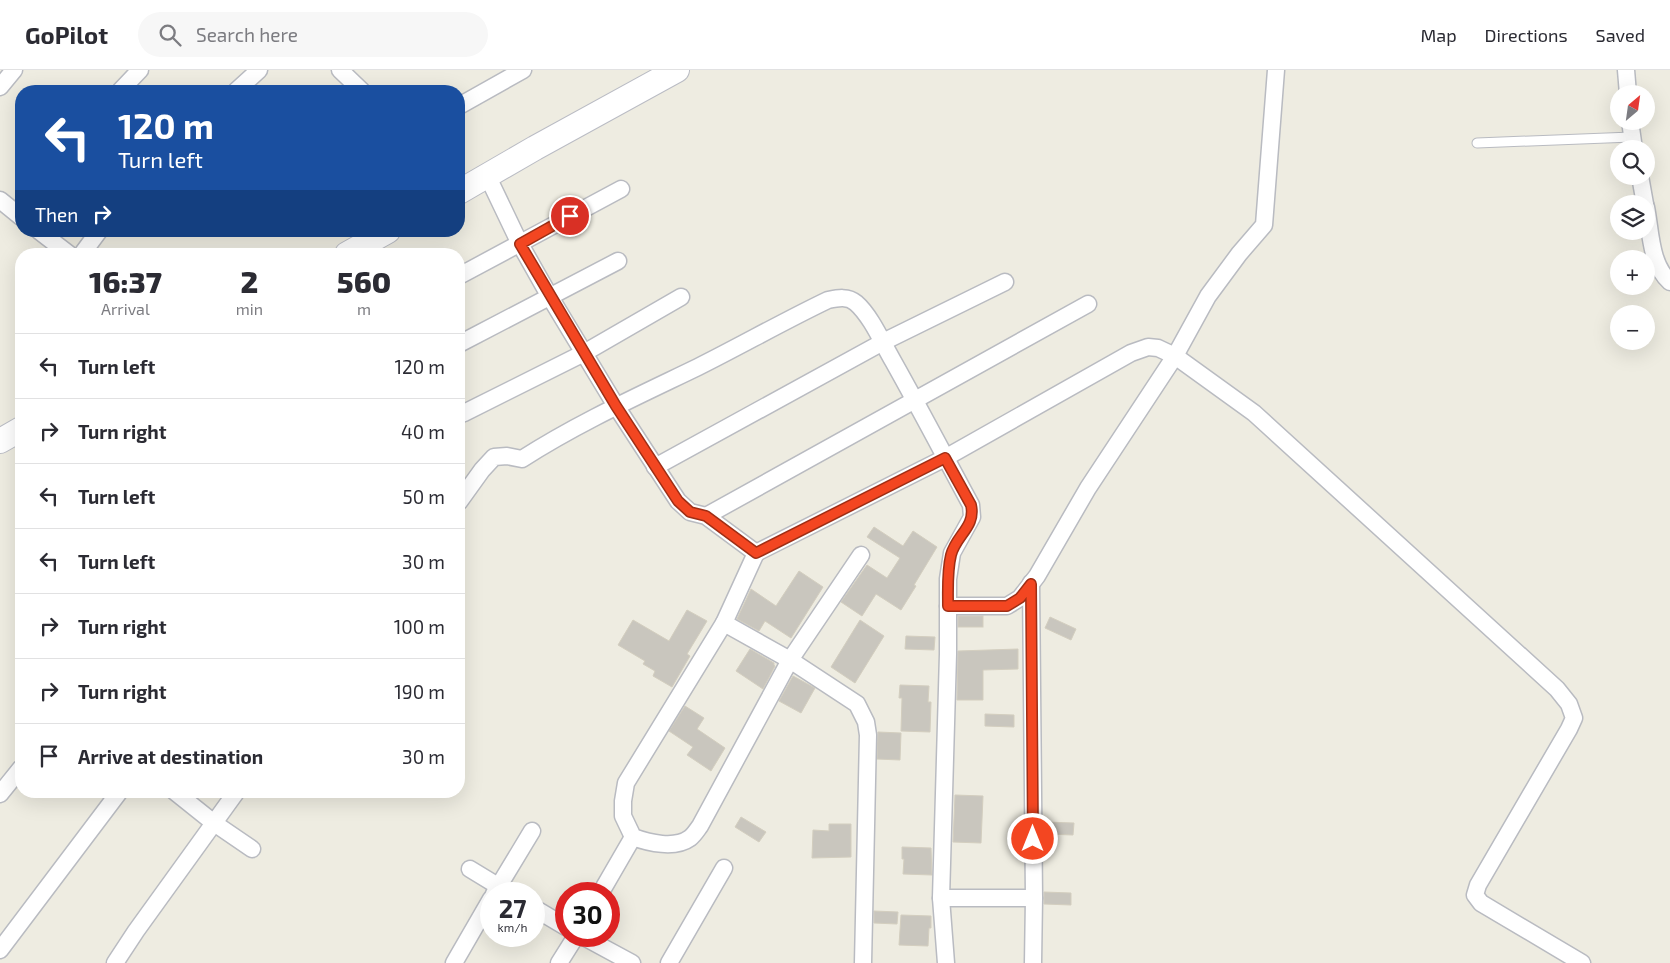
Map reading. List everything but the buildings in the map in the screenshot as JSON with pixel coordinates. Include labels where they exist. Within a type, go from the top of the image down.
[{"type":"street","points":[[0,87],[14,70]]},
{"type":"street","points":[[126,85],[140,70]]},
{"type":"street","points":[[243,85],[259,70]]},
{"type":"street","points":[[340,70],[356,85]]},
{"type":"street","points":[[465,103],[523,70]]},
{"type":"street","points":[[465,188],[677,70]]},
{"type":"street","points":[[948,606],[1007,606],[1020,598],[1031,584],[1088,488],[1175,356],[1208,296],[1239,254],[1264,225],[1276,70]]},
{"type":"street","points":[[1626,70],[1627,85]]},
{"type":"street","points":[[487,175],[520,244],[550,297],[616,406],[678,501],[693,514],[706,516],[756,553]]},
{"type":"street","points":[[465,273],[621,189]]},
{"type":"street","points":[[0,200],[15,209]]},
{"type":"street","points":[[47,237],[61,248]]},
{"type":"street","points":[[86,248],[95,237]]},
{"type":"street","points":[[358,248],[377,237]]},
{"type":"street","points":[[1652,240],[1656,261],[1662,274],[1670,282]]},
{"type":"street","points":[[465,341],[618,261]]},
{"type":"street","points":[[655,467],[883,342],[1006,282]]},
{"type":"street","points":[[465,413],[584,353],[681,297]]},
{"type":"street","points":[[465,494],[494,457],[507,456],[522,459],[545,444],[616,406],[828,300],[838,298],[849,299],[856,303],[865,313],[883,342],[971,505],[973,513],[969,524],[952,553],[948,579],[948,654],[941,898],[946,963]]},
{"type":"street","points":[[706,516],[1088,304]]},
{"type":"street","points":[[861,555],[790,660],[700,826],[691,838],[677,844],[646,842],[634,837],[623,816],[626,783],[724,623],[756,553],[945,458],[1131,353],[1142,348],[1154,346],[1175,356],[1254,413],[1557,689],[1569,704],[1574,718],[1570,729],[1478,885],[1476,895],[1480,903],[1582,963]]},
{"type":"street","points":[[0,441],[15,433]]},
{"type":"street","points":[[1031,584],[1033,963]]},
{"type":"street","points":[[724,623],[790,660],[857,704],[866,722],[868,735],[863,963]]},
{"type":"street","points":[[0,794],[15,775]]},
{"type":"street","points":[[0,950],[115,798]]},
{"type":"street","points":[[183,798],[252,848]]},
{"type":"street","points":[[115,963],[136,930],[232,798]]},
{"type":"street","points":[[505,882],[532,830]]},
{"type":"street","points":[[607,882],[634,837]]},
{"type":"street","points":[[669,963],[724,868]]},
{"type":"street","points":[[470,870],[485,882]]},
{"type":"street","points":[[941,898],[1034,898]]},
{"type":"street","points":[[454,963],[480,923]]},
{"type":"street","points":[[560,963],[569,947]]},
{"type":"street","points":[[602,947],[632,963]]},
{"type":"lane","points":[[1477,143],[1632,136]]},
{"type":"route","points":[[570,216],[520,244],[550,297],[655,467],[678,501],[693,514],[706,516],[756,553],[945,458],[971,505],[973,513],[969,524],[952,553],[948,579],[948,606],[1007,606],[1020,598],[1031,584],[1033,839]]}]
